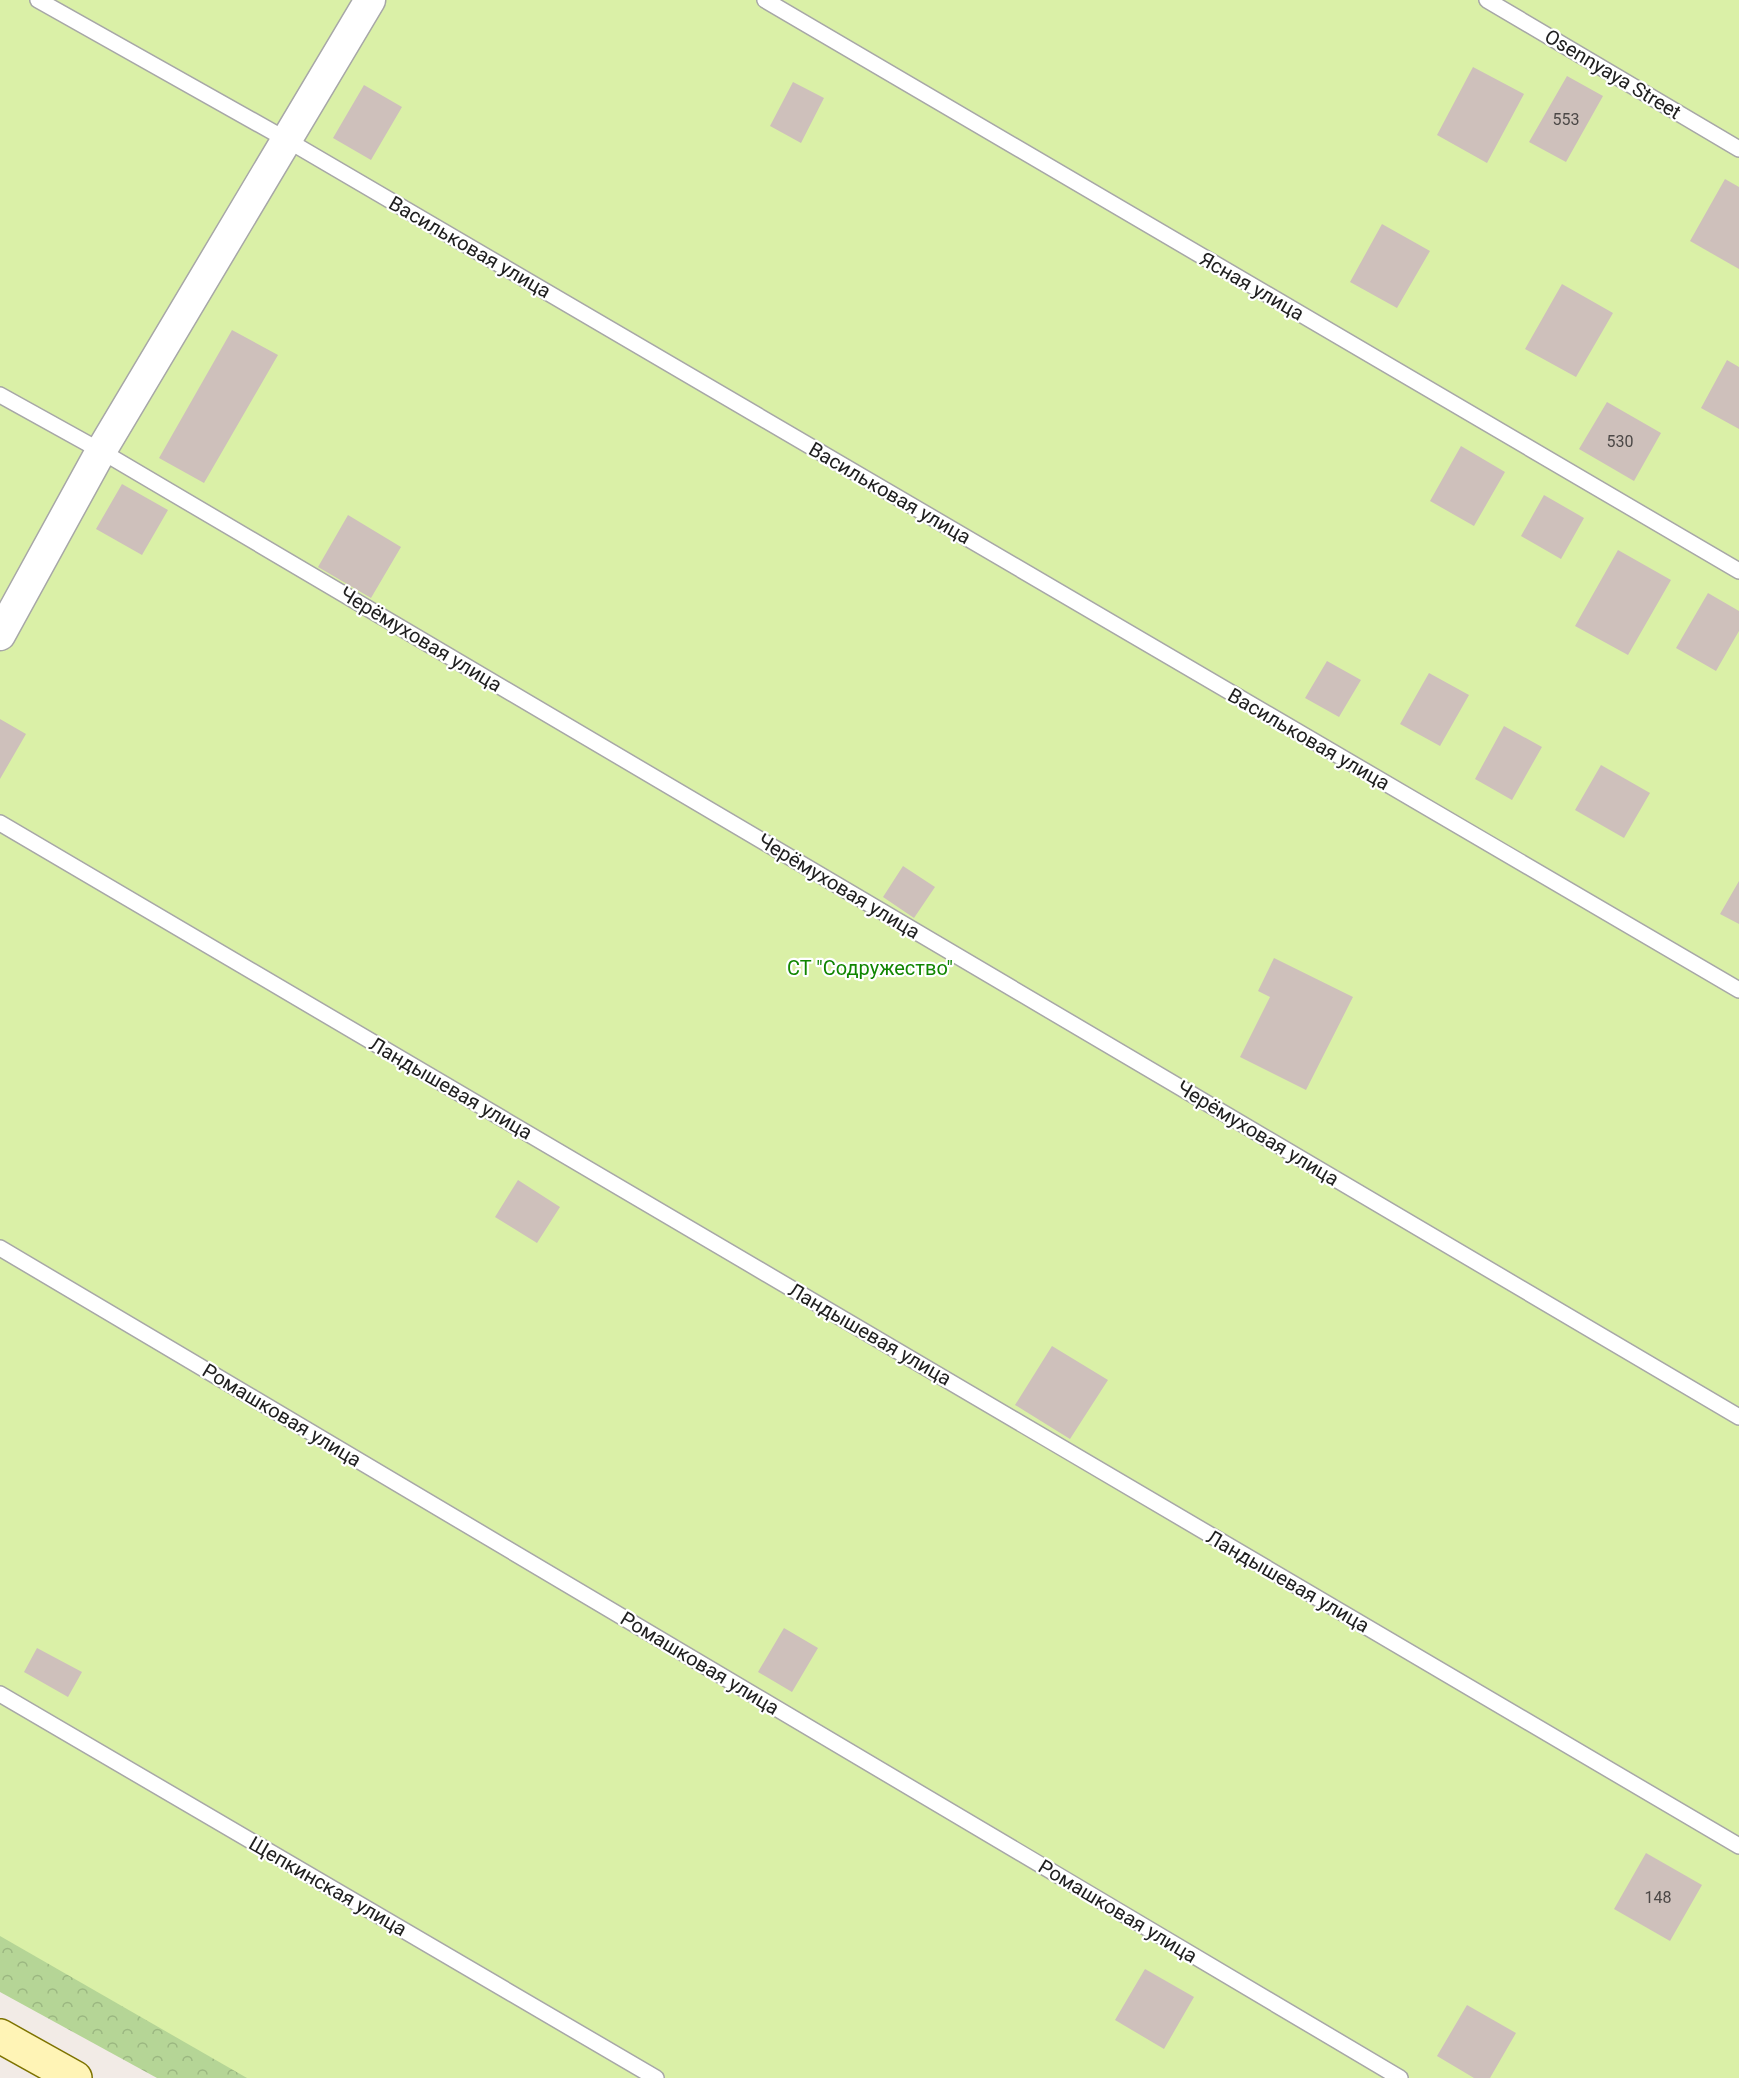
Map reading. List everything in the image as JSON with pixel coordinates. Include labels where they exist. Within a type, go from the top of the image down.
[{"type":"main road","points":[[0,2036],[75,2078]]},
{"type":"street","points":[[0,635],[101,451],[370,0]]},
{"type":"lane","name":"Васильковая улица","points":[[38,0],[287,140],[1739,990]]},
{"type":"lane","name":"Ясная улица","points":[[765,0],[1739,572]]},
{"type":"lane","name":"Osennyaya Street","points":[[1487,0],[1739,149]]},
{"type":"lane","name":"Черёмуховая улица","points":[[0,395],[101,451],[1739,1417]]},
{"type":"lane","name":"Ландышевая улица","points":[[0,822],[1739,1846]]},
{"type":"lane","name":"Ромашковая улица","points":[[0,1248],[1400,2078]]},
{"type":"lane","name":"Щепкинская улица","points":[[0,1694],[656,2078]]},
{"type":"green space","name":"СТ \"Содружество\"","points":[[0,0],[1739,0],[1739,2078],[247,2078],[0,1936]]},
{"type":"green space","points":[[0,1929],[264,2078],[157,2078],[0,1992]]},
{"type":"building","points":[[1473,67],[1524,94],[1487,163],[1437,135]]},
{"type":"building","points":[[1567,76],[1603,96],[1566,162],[1529,142]]},
{"type":"building","points":[[793,82],[824,98],[801,143],[770,126]]},
{"type":"building","points":[[364,85],[402,107],[371,160],[333,138]]},
{"type":"building","points":[[1725,179],[1739,187],[1739,269],[1690,241]]},
{"type":"building","points":[[1382,224],[1430,251],[1397,308],[1350,282]]},
{"type":"building","points":[[1562,284],[1613,313],[1576,377],[1525,349]]},
{"type":"building","points":[[232,330],[278,355],[204,483],[159,458]]},
{"type":"building","points":[[1727,360],[1739,367],[1739,429],[1701,408]]},
{"type":"building","points":[[1607,402],[1661,433],[1634,481],[1579,449]]},
{"type":"building","points":[[1461,446],[1505,472],[1474,526],[1430,501]]},
{"type":"building","points":[[122,484],[168,510],[142,555],[96,529]]},
{"type":"building","points":[[1544,495],[1584,518],[1561,559],[1521,536]]},
{"type":"building","points":[[348,515],[401,547],[371,598],[318,567]]},
{"type":"building","points":[[1618,550],[1671,580],[1628,655],[1575,626]]},
{"type":"building","points":[[1708,593],[1739,611],[1739,631],[1716,671],[1676,648]]},
{"type":"building","points":[[1327,661],[1361,680],[1339,717],[1305,698]]},
{"type":"building","points":[[1429,673],[1469,695],[1440,746],[1400,724]]},
{"type":"building","points":[[0,719],[26,734],[0,779]]},
{"type":"building","points":[[1504,726],[1542,747],[1512,800],[1475,779]]},
{"type":"building","points":[[1601,765],[1650,793],[1624,838],[1575,810]]},
{"type":"building","points":[[903,866],[935,887],[914,918],[883,897]]},
{"type":"building","points":[[1739,881],[1739,924],[1720,914]]},
{"type":"building","points":[[1274,958],[1353,997],[1306,1090],[1240,1057],[1270,997],[1258,991]]},
{"type":"building","points":[[518,1180],[560,1207],[537,1243],[495,1217]]},
{"type":"building","points":[[1052,1346],[1108,1380],[1070,1439],[1015,1405]]},
{"type":"building","points":[[784,1628],[818,1648],[792,1692],[758,1672]]},
{"type":"building","points":[[37,1648],[82,1672],[68,1697],[24,1672]]},
{"type":"building","points":[[1646,1853],[1702,1885],[1670,1941],[1614,1909]]},
{"type":"building","points":[[1145,1969],[1194,1997],[1164,2049],[1115,2020]]},
{"type":"building","points":[[1467,2005],[1516,2033],[1490,2078],[1474,2078],[1437,2056]]}]
